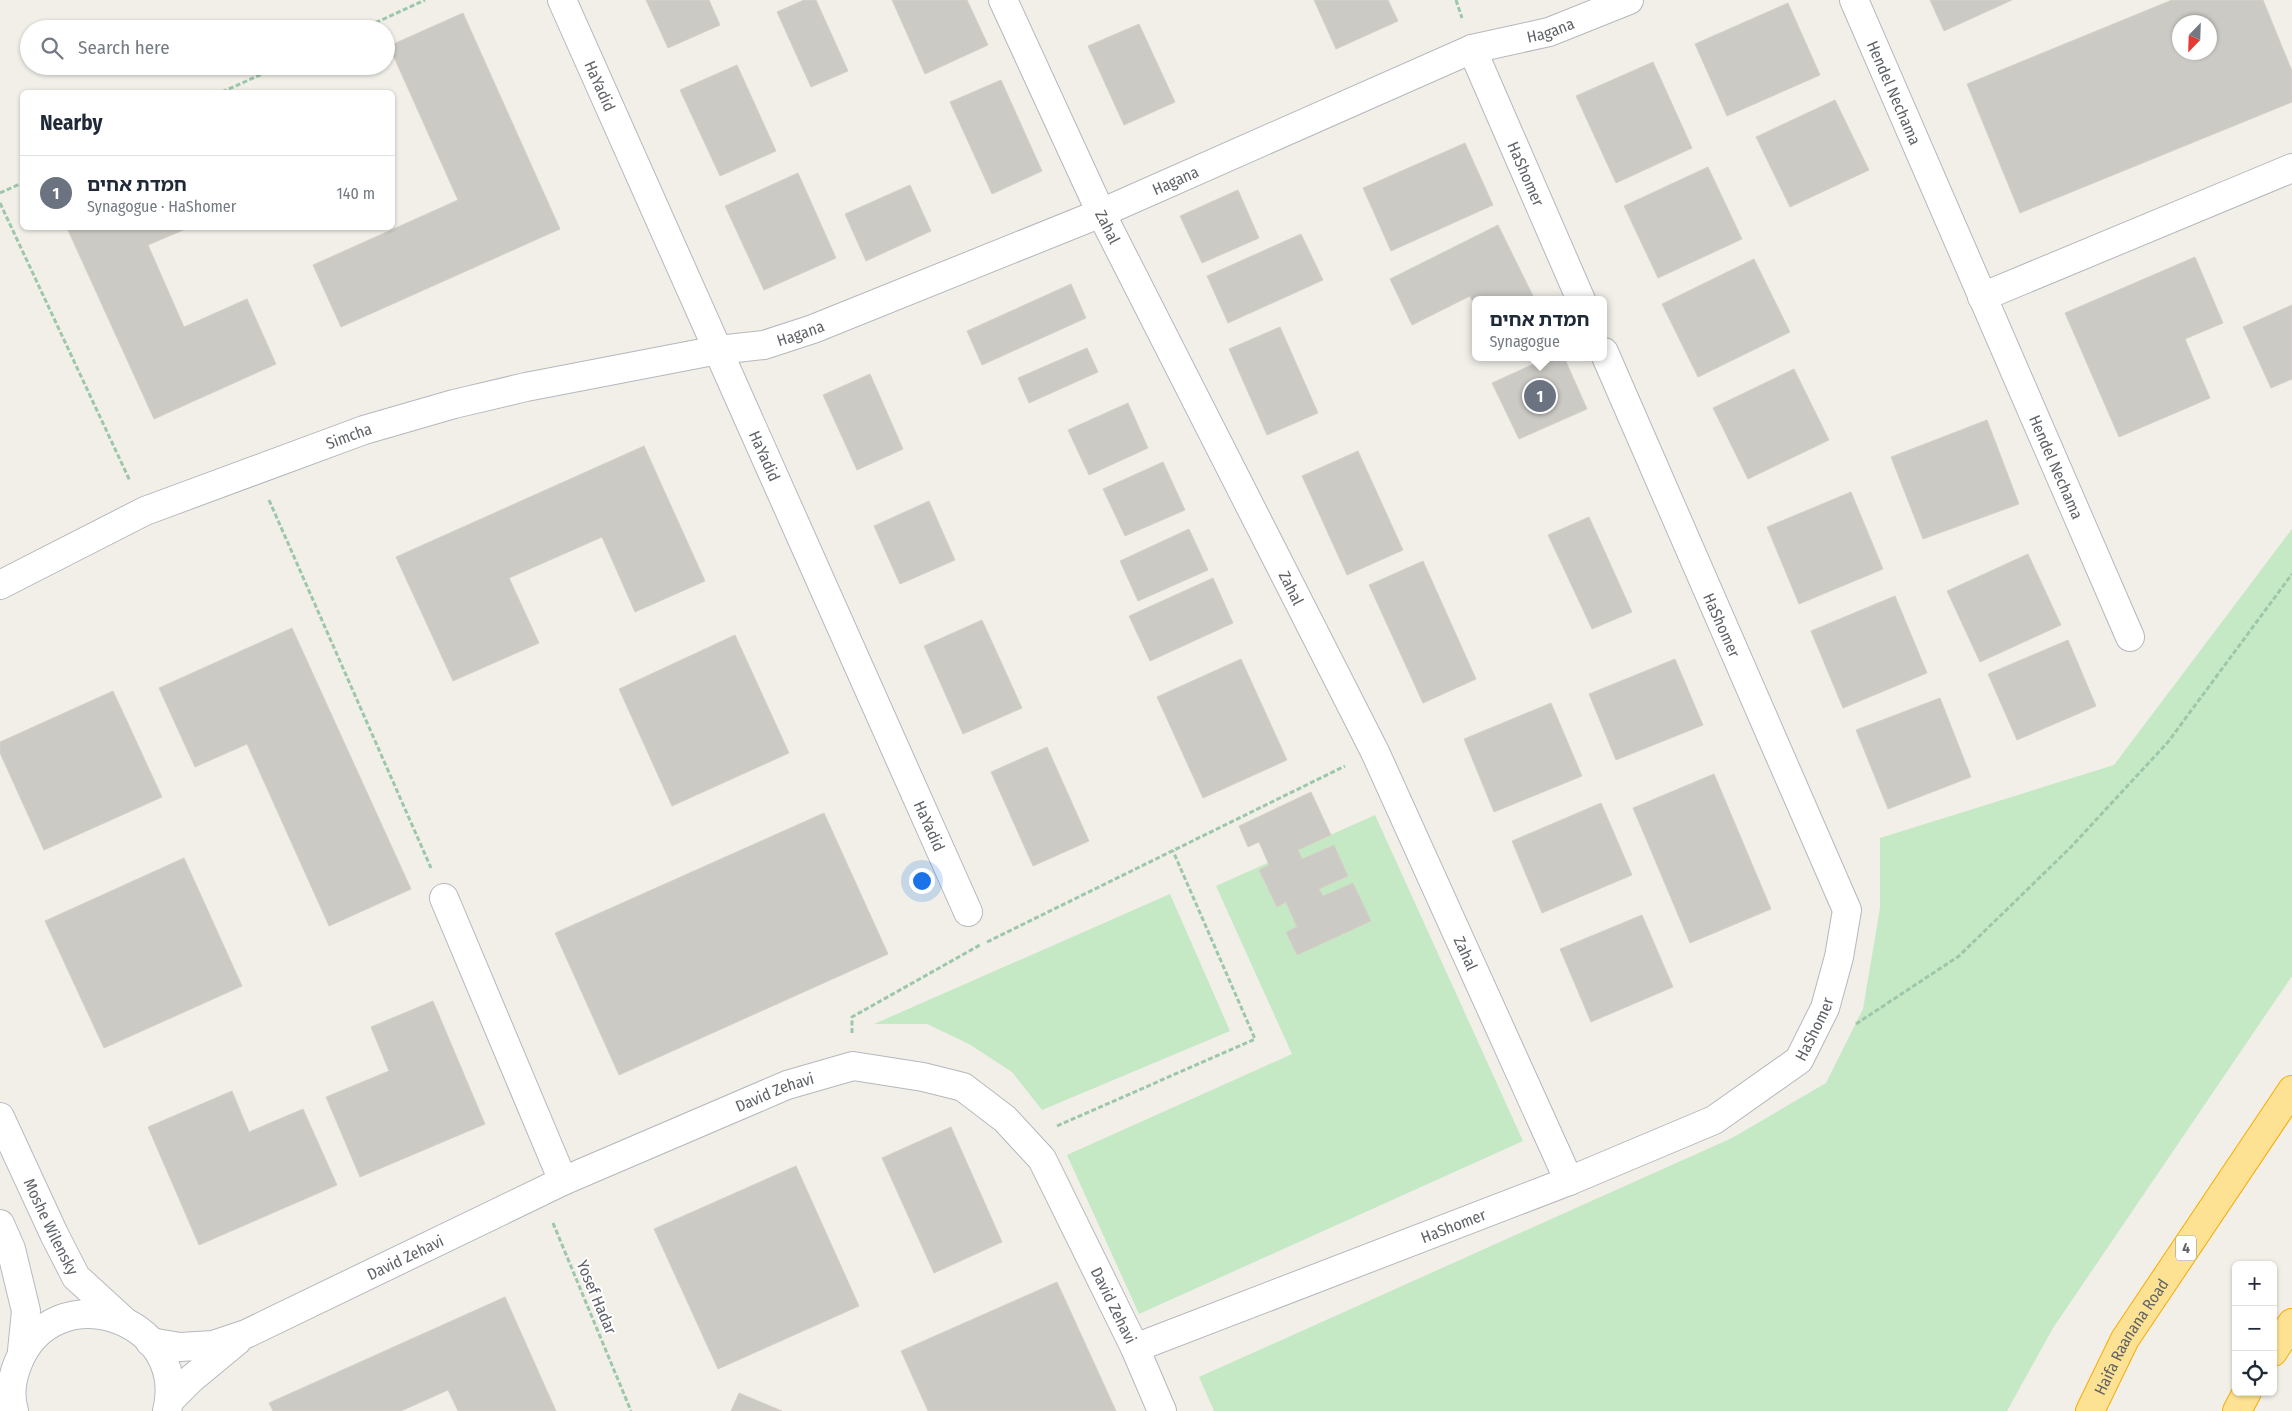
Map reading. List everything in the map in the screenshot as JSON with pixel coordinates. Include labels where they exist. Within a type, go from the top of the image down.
[{"type":"highway","name":"Haifa Raanana Road","points":[[2090,1411],[2125,1339],[2292,1090]]},
{"type":"highway","points":[[2274,1351],[2292,1324]]},
{"type":"highway","points":[[2237,1411],[2245,1396]]},
{"type":"street","name":"HaYadid","points":[[562,0],[968,912]]},
{"type":"street","name":"Zahal","points":[[1003,0],[1101,213],[1375,752],[1569,1181]]},
{"type":"street","name":"Hagana","points":[[718,350],[764,346],[814,328],[1101,213],[1472,49],[1549,32],[1629,0]]},
{"type":"street","name":"Hendel Nechama","points":[[1854,0],[2130,637]]},
{"type":"street","name":"HaShomer","points":[[1472,49],[1579,296]]},
{"type":"street","points":[[1982,297],[2292,168]]},
{"type":"street","name":"Simcha","points":[[0,585],[145,511],[364,430],[454,404],[526,387],[718,350]]},
{"type":"street","name":"HaShomer","points":[[1135,1348],[1569,1181],[1714,1120],[1799,1060],[1825,1008],[1840,958],[1847,910],[1607,359]]},
{"type":"street","points":[[444,898],[551,1187]]},
{"type":"street","name":"David Zehavi","points":[[150,1342],[180,1347],[213,1346],[246,1334],[551,1187],[787,1086],[853,1066],[922,1077],[964,1087],[1005,1119],[1042,1159],[1135,1348],[1162,1411]]},
{"type":"street","name":"Moshe Wilensky","points":[[0,1117],[54,1234],[76,1276],[124,1321]]},
{"type":"street","points":[[0,1224],[11,1249],[26,1311],[22,1351],[12,1376],[12,1403],[14,1411]]},
{"type":"street","points":[[22,1351],[34,1336],[49,1325],[66,1317],[84,1314],[103,1314],[124,1321],[142,1333],[150,1342],[166,1369],[170,1385],[168,1406]]},
{"type":"street","name":"David Zehavi","points":[[168,1406],[191,1380],[246,1334]]},
{"type":"path","points":[[382,20],[425,0]]},
{"type":"path","points":[[226,90],[260,75]]},
{"type":"path","points":[[0,193],[20,184]]},
{"type":"path","points":[[0,203],[145,511]]},
{"type":"path","points":[[256,470],[444,898]]},
{"type":"path","points":[[1855,1024],[1959,956],[2071,847],[2168,742],[2292,574]]},
{"type":"path","points":[[853,1066],[852,1017],[980,946],[1375,752]]},
{"type":"path","points":[[1024,1140],[1256,1038],[1173,851]]},
{"type":"path","points":[[968,912],[980,946]]},
{"type":"path","name":"Yosef Hadar","points":[[551,1187],[632,1411]]},
{"type":"green space","points":[[2292,529],[2292,976],[2053,1328],[2007,1411],[1214,1411],[1199,1377],[1732,1138],[1826,1083],[1863,1009],[1880,908],[1880,838],[2114,765]]},
{"type":"green space","points":[[1375,815],[1523,1141],[1139,1314],[1067,1155],[1292,1054],[1216,886]]},
{"type":"green space","points":[[1170,894],[1230,1031],[1042,1110],[1012,1072],[969,1044],[927,1024],[874,1024]]},
{"type":"building","points":[[646,0],[709,0],[720,25],[668,48]]},
{"type":"building","points":[[804,0],[816,0],[848,71],[811,87],[777,12]]},
{"type":"building","points":[[892,0],[967,0],[988,45],[925,74]]},
{"type":"building","points":[[1314,0],[1388,0],[1398,21],[1336,49]]},
{"type":"building","points":[[1930,0],[2012,0],[1944,31]]},
{"type":"building","points":[[2172,0],[2263,0],[2292,71],[2292,102],[2020,213],[1967,84]]},
{"type":"building","points":[[1788,3],[1820,75],[1727,116],[1695,44]]},
{"type":"building","points":[[463,13],[560,229],[341,327],[313,265],[391,230],[395,230],[395,228],[458,200],[395,59],[395,43]]},
{"type":"building","points":[[1139,24],[1175,102],[1124,125],[1088,46]]},
{"type":"building","points":[[1653,62],[1692,148],[1616,183],[1576,96]]},
{"type":"building","points":[[737,65],[776,151],[720,176],[680,90]]},
{"type":"building","points":[[1001,80],[1042,171],[992,194],[950,102]]},
{"type":"building","points":[[1835,100],[1869,170],[1790,207],[1756,137]]},
{"type":"building","points":[[1465,143],[1493,205],[1391,251],[1363,188]]},
{"type":"building","points":[[1708,167],[1742,239],[1658,278],[1624,206]]},
{"type":"building","points":[[798,173],[836,258],[764,290],[725,206]]},
{"type":"building","points":[[910,185],[931,231],[866,261],[845,214]]},
{"type":"building","points":[[1238,190],[1259,238],[1202,263],[1180,216]]},
{"type":"building","points":[[1498,225],[1533,296],[1472,296],[1472,300],[1470,296],[1412,325],[1390,279]]},
{"type":"building","points":[[68,230],[183,230],[148,245],[184,327],[247,299],[276,364],[154,419]]},
{"type":"building","points":[[1301,234],[1323,280],[1228,323],[1207,276]]},
{"type":"building","points":[[2195,257],[2223,323],[2185,339],[2210,398],[2119,437],[2065,313]]},
{"type":"building","points":[[1754,259],[1790,332],[1698,377],[1662,304]]},
{"type":"building","points":[[1071,284],[1086,318],[982,365],[967,331]]},
{"type":"building","points":[[2292,305],[2292,379],[2271,388],[2243,327]]},
{"type":"building","points":[[1280,327],[1318,413],[1267,435],[1229,349]]},
{"type":"building","points":[[1087,348],[1098,372],[1029,403],[1018,378]]},
{"type":"building","points":[[1540,361],[1566,361],[1587,409],[1519,439],[1492,383]]},
{"type":"building","points":[[1794,369],[1829,440],[1748,479],[1713,408]]},
{"type":"building","points":[[870,374],[903,449],[857,470],[823,395]]},
{"type":"building","points":[[1128,403],[1148,448],[1089,475],[1068,430]]},
{"type":"building","points":[[1987,420],[2019,504],[1923,539],[1891,457]]},
{"type":"building","points":[[644,446],[705,581],[635,612],[602,537],[509,578],[539,643],[453,681],[396,557]]},
{"type":"building","points":[[1358,451],[1403,550],[1347,575],[1302,476]]},
{"type":"building","points":[[1163,462],[1185,510],[1125,536],[1103,489]]},
{"type":"building","points":[[1851,492],[1883,569],[1799,604],[1767,527]]},
{"type":"building","points":[[929,501],[955,560],[900,584],[874,526]]},
{"type":"building","points":[[1589,517],[1632,612],[1592,629],[1548,535]]},
{"type":"building","points":[[1189,529],[1208,570],[1138,601],[1120,561]]},
{"type":"building","points":[[2028,554],[2061,625],[1980,662],[1947,591]]},
{"type":"building","points":[[1423,561],[1476,679],[1423,703],[1369,585]]},
{"type":"building","points":[[1213,578],[1233,623],[1150,661],[1129,616]]},
{"type":"building","points":[[1895,596],[1927,673],[1843,708],[1811,631]]},
{"type":"building","points":[[982,620],[1022,708],[963,734],[924,646]]},
{"type":"building","points":[[292,628],[411,889],[329,926],[247,744],[195,767],[159,688]]},
{"type":"building","points":[[735,635],[789,753],[672,806],[619,689]]},
{"type":"building","points":[[2068,640],[2096,706],[2017,740],[1988,674]]},
{"type":"building","points":[[1241,659],[1287,760],[1203,798],[1157,697]]},
{"type":"building","points":[[1675,659],[1703,725],[1616,760],[1589,694]]},
{"type":"building","points":[[113,691],[162,797],[44,850],[0,753],[0,742]]},
{"type":"building","points":[[1940,698],[1971,777],[1888,809],[1856,730]]},
{"type":"building","points":[[1551,703],[1582,776],[1494,812],[1464,739]]},
{"type":"building","points":[[1047,747],[1089,841],[1033,866],[991,772]]},
{"type":"building","points":[[1714,774],[1771,909],[1690,943],[1633,808]]},
{"type":"building","points":[[1311,792],[1331,835],[1298,850],[1302,859],[1334,845],[1348,876],[1319,889],[1323,896],[1353,883],[1371,921],[1297,955],[1286,932],[1297,927],[1286,902],[1277,907],[1259,870],[1269,865],[1259,842],[1248,847],[1239,826]]},
{"type":"building","points":[[1601,803],[1632,875],[1542,913],[1512,841]]},
{"type":"building","points":[[824,813],[888,954],[619,1075],[555,933]]},
{"type":"building","points":[[184,858],[242,986],[104,1048],[45,921]]},
{"type":"building","points":[[1642,915],[1673,987],[1591,1022],[1560,949]]},
{"type":"building","points":[[433,1001],[485,1124],[360,1177],[326,1097],[389,1071],[371,1027]]},
{"type":"building","points":[[232,1091],[249,1132],[303,1109],[337,1185],[199,1245],[148,1127]]},
{"type":"building","points":[[951,1127],[1002,1242],[934,1273],[882,1158]]},
{"type":"building","points":[[796,1166],[859,1306],[718,1369],[654,1229]]},
{"type":"building","points":[[1057,1282],[1116,1411],[928,1411],[901,1351]]},
{"type":"building","points":[[505,1297],[556,1411],[458,1411],[448,1390],[401,1411],[273,1411],[269,1403]]},
{"type":"building","points":[[739,1393],[782,1411],[731,1411]]},
{"type":"place","name":"חמדת אחים","points":[[1540,396]]}]
